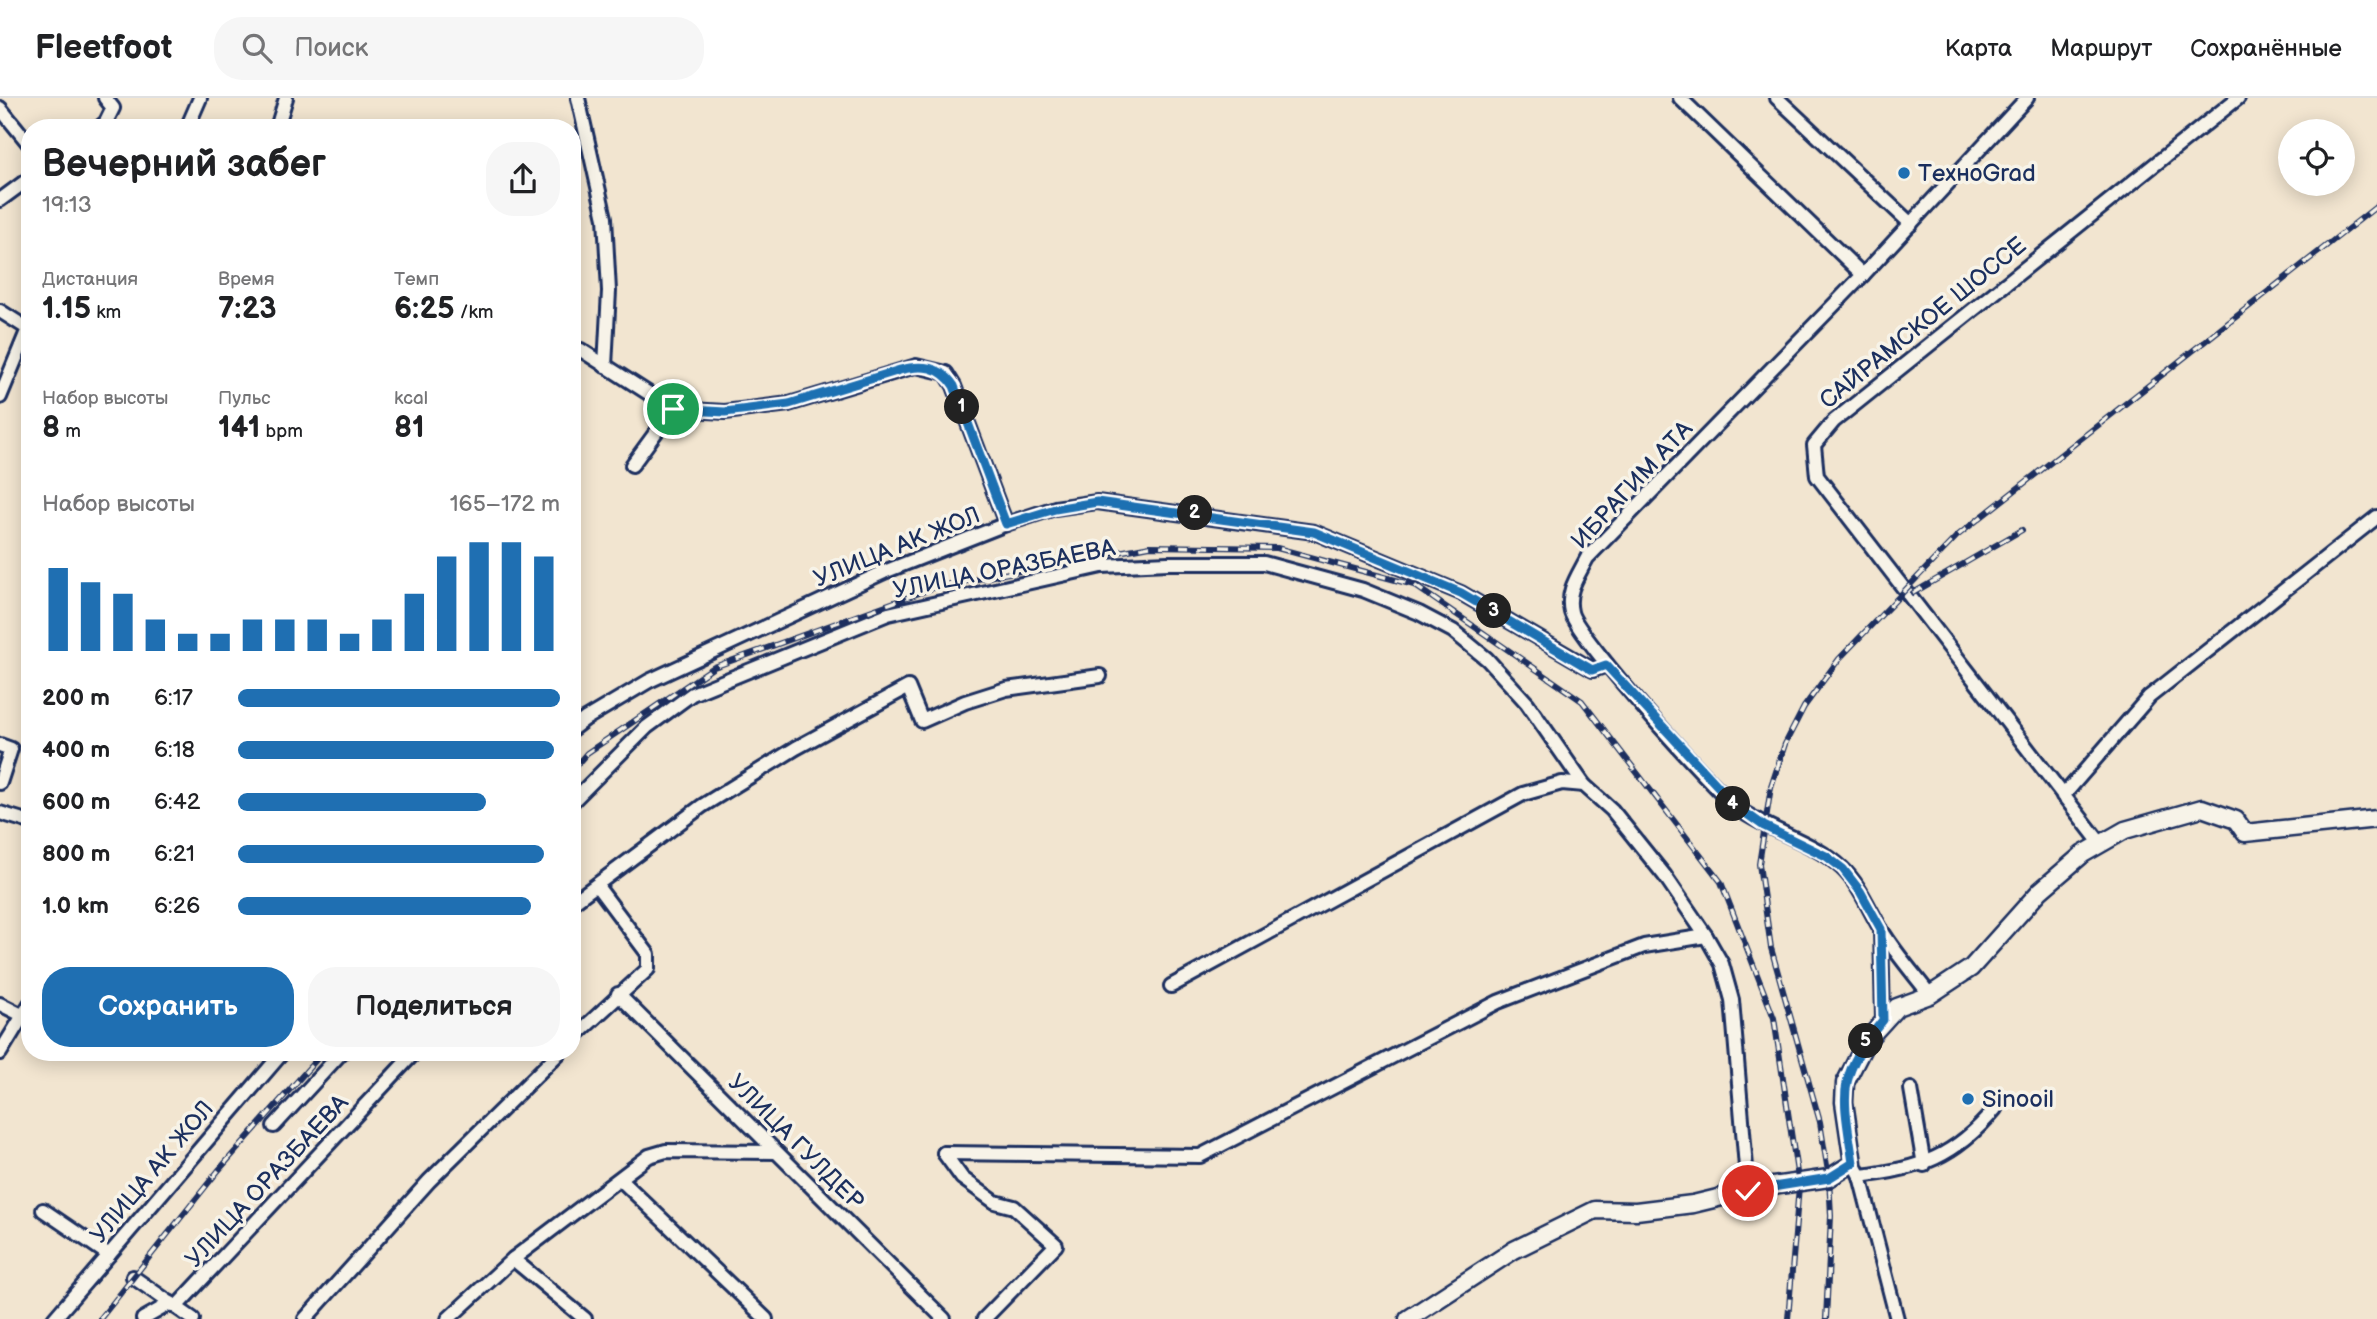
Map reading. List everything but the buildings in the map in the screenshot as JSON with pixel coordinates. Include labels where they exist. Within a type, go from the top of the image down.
[{"type":"main road","points":[[1408,1319],[1514,1250],[1595,1210],[1647,1210],[1829,1178],[1857,1170],[1844,1102],[1845,1083],[1867,1040],[1897,1007],[1930,995],[1971,968],[2040,891],[2083,854],[2125,830],[2203,808],[2236,820],[2245,833],[2377,819]]},
{"type":"street","points":[[105,98],[113,108],[108,119]]},
{"type":"street","points":[[191,119],[200,98]]},
{"type":"street","points":[[279,119],[286,98]]},
{"type":"street","points":[[578,98],[605,218],[609,291],[606,366]]},
{"type":"street","points":[[1680,98],[1863,275]]},
{"type":"street","points":[[1777,98],[1911,224]]},
{"type":"street","name":"ИБРАГИМ АТА","points":[[1930,995],[1881,929],[1860,891],[1843,869],[1826,856],[1764,826],[1737,807],[1606,665],[1583,637],[1571,615],[1569,594],[1587,558],[1863,275],[2027,98]]},
{"type":"street","name":"САЙРАМСКОЕ ШОССЕ","points":[[2101,844],[1817,476],[1814,445],[1834,421],[2238,98]]},
{"type":"street","points":[[0,108],[21,134]]},
{"type":"street","points":[[0,200],[21,185]]},
{"type":"street","points":[[0,311],[21,325]]},
{"type":"street","points":[[0,397],[21,348]]},
{"type":"street","points":[[581,349],[673,409],[725,412],[789,404],[916,366],[934,368],[946,373],[954,386],[1006,524]]},
{"type":"street","points":[[632,466],[673,409]]},
{"type":"street","name":"УЛИЦА АК ЖОЛ","points":[[581,722],[649,681],[884,572],[1006,524],[1055,509],[1097,502],[1314,532],[1461,593],[1592,670],[1606,665]]},
{"type":"street","points":[[2063,796],[2149,697],[2377,517]]},
{"type":"street","name":"УЛИЦА ОРАЗБАЕВА","points":[[581,794],[647,727],[692,694],[888,614],[1102,566],[1264,563],[1363,590],[1454,631],[1487,659],[1527,703],[1584,785],[1612,810],[1665,876],[1706,936],[1721,964],[1732,1000],[1748,1191]]},
{"type":"street","points":[[581,897],[702,806],[796,748],[908,687],[922,722],[965,702],[1006,689],[1100,676]]},
{"type":"street","points":[[0,746],[11,749],[0,783]]},
{"type":"street","points":[[1171,986],[1523,794],[1562,783],[1584,785]]},
{"type":"street","points":[[0,813],[21,819]]},
{"type":"street","points":[[581,1030],[648,969],[648,954],[597,886]]},
{"type":"street","points":[[1881,929],[1883,1020]]},
{"type":"street","points":[[984,1319],[1056,1245],[1014,1206],[995,1202],[962,1178],[944,1153],[1200,1156],[1498,1002],[1644,946],[1706,936]]},
{"type":"street","name":"УЛИЦА ГУЛДЕР","points":[[618,994],[944,1319]]},
{"type":"street","points":[[0,1004],[21,1009]]},
{"type":"street","points":[[0,1053],[21,1020]]},
{"type":"street","name":"УЛИЦА АК ЖОЛ","points":[[54,1319],[275,1061]]},
{"type":"street","name":"УЛИЦА ОРАЗБАЕВА","points":[[274,1126],[334,1061]]},
{"type":"street","name":"УЛИЦА ОРАЗБАЕВА","points":[[143,1319],[174,1305],[406,1061]]},
{"type":"street","points":[[305,1319],[429,1181],[551,1061]]},
{"type":"street","points":[[1911,1090],[1924,1165]]},
{"type":"street","points":[[1897,1319],[1857,1170],[1907,1171],[1924,1165],[1954,1150],[1995,1109]]},
{"type":"street","points":[[448,1319],[513,1259],[649,1156],[666,1151],[776,1153]]},
{"type":"street","points":[[620,1179],[766,1319]]},
{"type":"street","points":[[43,1210],[109,1255]]},
{"type":"street","points":[[513,1259],[585,1319]]},
{"type":"street","points":[[134,1277],[193,1319]]},
{"type":"railway","points":[[1826,1319],[1831,1216],[1829,1178],[1820,1122],[1771,948],[1759,864],[1771,787],[1785,744],[1804,707],[1839,659],[1957,536],[2377,206]]},
{"type":"railway","points":[[1913,593],[2022,530]]},
{"type":"railway","points":[[581,760],[587,753],[714,667],[936,587],[1150,546],[1277,548],[1414,585],[1582,701],[1721,882],[1774,1018],[1799,1186],[1788,1319]]},
{"type":"railway","points":[[100,1319],[218,1171],[315,1061]]},
{"type":"place","name":"ТехноGrad","points":[[1904,173]]},
{"type":"place","name":"Sinooil","points":[[1968,1099]]},
{"type":"route","points":[[673,409],[725,412],[789,404],[916,366],[934,368],[946,373],[954,386],[1006,524],[1055,509],[1097,502],[1200,513],[1314,532],[1356,547],[1461,593],[1540,636],[1592,670],[1606,665],[1737,807],[1764,826],[1826,856],[1843,869],[1860,891],[1881,929],[1883,1020],[1867,1040],[1845,1083],[1844,1102],[1853,1163],[1829,1178],[1748,1191]]}]
